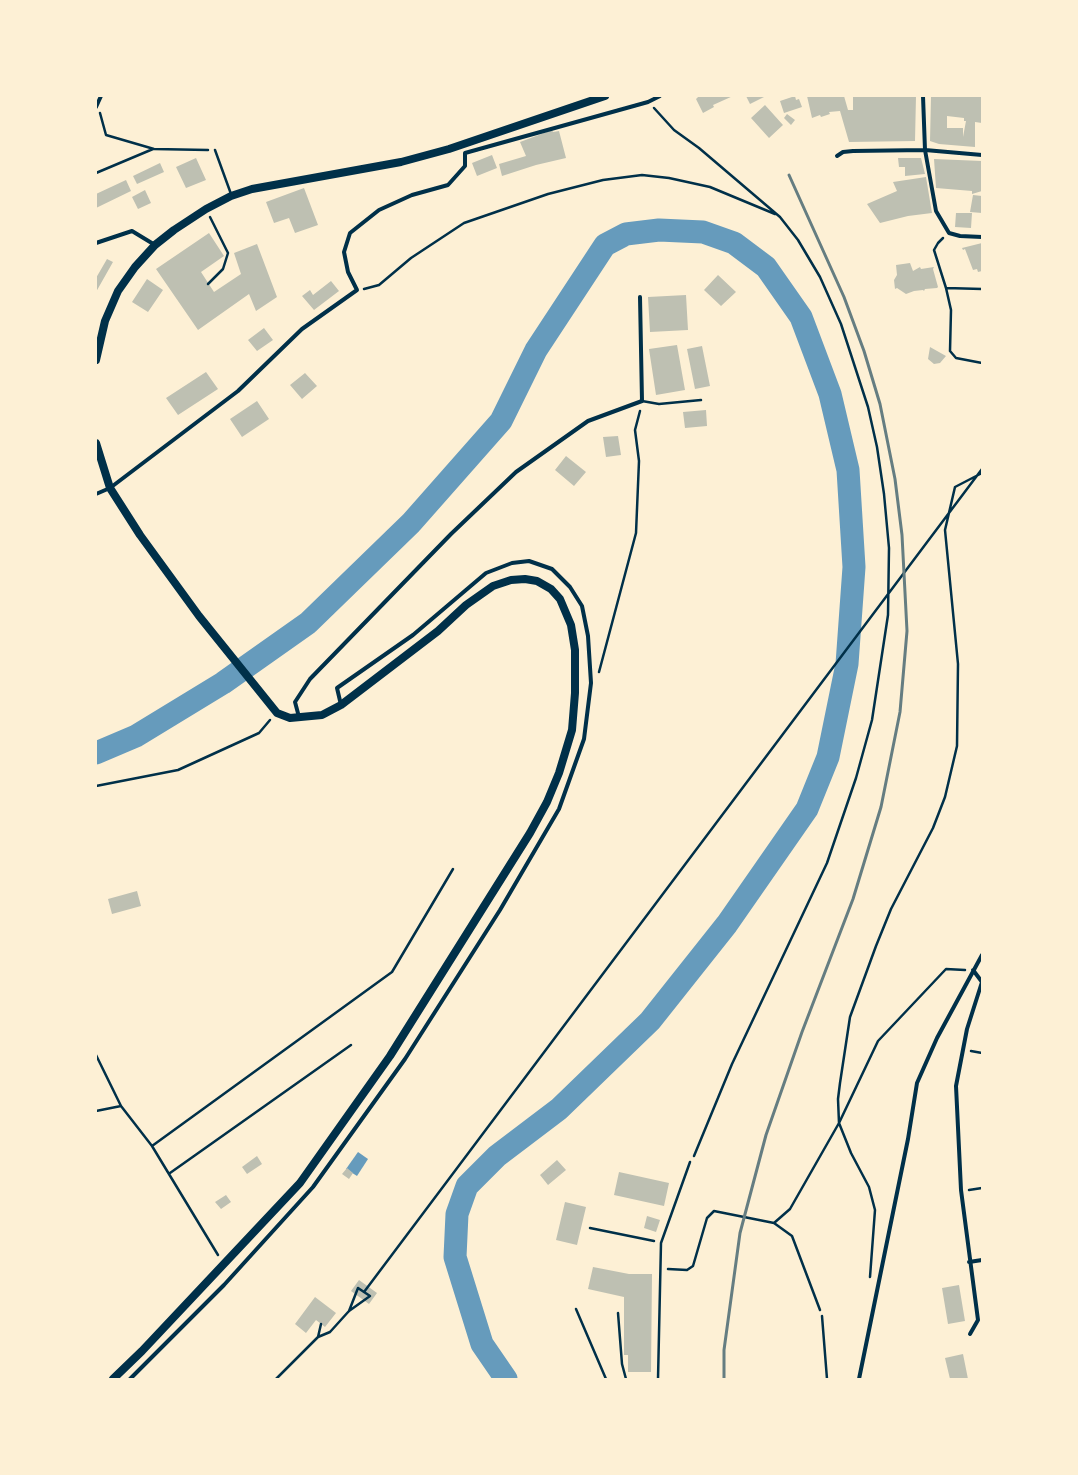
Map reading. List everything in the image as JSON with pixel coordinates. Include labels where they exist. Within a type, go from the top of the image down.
[{"type":"main road","points":[[96,360],[98,338],[118,291],[135,267],[155,246],[174,230],[206,209],[232,196],[280,183],[401,162],[449,149],[605,96]]},
{"type":"main road","points":[[96,443],[110,488],[140,536],[199,616],[277,713],[290,718],[322,716],[341,705],[438,631],[466,604],[499,584],[511,580],[525,579],[542,584],[551,589],[560,599],[571,625],[575,650],[575,693],[572,730],[559,773],[547,802],[530,833],[398,1043],[300,1183],[224,1265],[113,1379]]},
{"type":"street","points":[[97,106],[101,96]]},
{"type":"street","points":[[96,494],[110,488],[238,391],[302,330],[357,290],[348,272],[344,252],[350,233],[379,210],[412,195],[448,185],[465,166],[465,153],[648,102],[660,96]]},
{"type":"street","points":[[923,96],[925,150],[936,211],[949,233],[960,236],[982,237]]},
{"type":"street","points":[[837,156],[843,152],[853,151],[925,150],[982,155]]},
{"type":"street","points":[[96,243],[132,231],[155,246]]},
{"type":"street","points":[[299,717],[296,702],[310,679],[451,534],[516,472],[588,421],[642,401],[640,297]]},
{"type":"street","points":[[130,1379],[224,1285],[313,1187],[404,1059],[500,910],[559,809],[584,739],[591,683],[588,636],[582,606],[570,587],[552,569],[529,561],[512,563],[486,573],[413,635],[337,688],[341,705]]},
{"type":"street","points":[[859,1379],[908,1139],[917,1083],[937,1038],[982,955]]},
{"type":"street","points":[[970,1334],[978,1320],[961,1190],[956,1086],[963,1050],[982,982],[973,970]]},
{"type":"street","points":[[970,1262],[982,1260]]},
{"type":"lane","points":[[215,150],[232,196]]},
{"type":"lane","points":[[642,401],[659,404],[701,400]]},
{"type":"lane","points":[[658,1379],[661,1243],[690,1162]]},
{"type":"lane","points":[[576,1309],[606,1379]]},
{"type":"lane","points":[[618,1313],[622,1364],[626,1379]]},
{"type":"lane","points":[[822,1316],[827,1379]]},
{"type":"path","points":[[648,102],[674,130],[699,148],[780,217],[798,240],[820,277],[841,324],[868,407],[877,447],[884,494],[889,548],[888,615],[872,720],[856,778],[827,863],[732,1064],[695,1155],[690,1162]]},
{"type":"path","points":[[97,106],[106,135],[154,149],[215,150]]},
{"type":"path","points":[[96,174],[154,149]]},
{"type":"path","points":[[357,290],[379,285],[411,258],[464,223],[548,194],[603,180],[642,175],[669,178],[710,187],[734,198],[763,207],[780,217]]},
{"type":"path","points":[[206,209],[228,253],[223,269],[208,284]]},
{"type":"path","points":[[949,233],[938,243],[934,250],[951,310],[950,351],[956,358],[982,363]]},
{"type":"path","points":[[946,288],[982,288]]},
{"type":"path","points":[[591,683],[597,682],[636,533],[639,461],[635,430],[642,401]]},
{"type":"path","points":[[364,1292],[982,469]]},
{"type":"path","points":[[880,1281],[870,1277],[875,1210],[869,1187],[851,1153],[839,1123],[838,1099],[850,1017],[891,909],[936,822],[945,796],[957,746],[958,664],[945,530],[955,487],[982,473]]},
{"type":"path","points":[[96,786],[178,770],[259,734],[277,713]]},
{"type":"path","points":[[152,1146],[392,972],[453,869]]},
{"type":"path","points":[[774,1223],[790,1209],[839,1123],[878,1041],[946,969],[973,970]]},
{"type":"path","points":[[170,1173],[351,1045]]},
{"type":"path","points":[[963,1050],[982,1053]]},
{"type":"path","points":[[96,1055],[121,1106],[152,1146],[170,1173],[224,1265]]},
{"type":"path","points":[[96,1111],[121,1106]]},
{"type":"path","points":[[961,1190],[982,1188]]},
{"type":"path","points":[[661,1269],[687,1270],[693,1266],[707,1218],[714,1211],[774,1223],[792,1236],[822,1316]]},
{"type":"path","points":[[590,1228],[661,1243]]},
{"type":"path","points":[[276,1379],[318,1337],[330,1332],[345,1317],[358,1288],[370,1296],[349,1311]]},
{"type":"path","points":[[318,1337],[321,1324]]},
{"type":"water","points":[[358,1152],[368,1159],[357,1176],[346,1169]]},
{"type":"building","points":[[699,96],[733,96],[713,105],[714,107],[703,113],[696,99]]},
{"type":"building","points":[[746,96],[766,96],[750,104]]},
{"type":"building","points":[[795,96],[796,100],[799,99],[802,107],[784,113],[780,101]]},
{"type":"building","points":[[807,96],[844,96],[848,110],[853,110],[853,96],[916,96],[915,141],[849,142],[840,111],[829,112],[830,114],[812,118]]},
{"type":"building","points":[[931,96],[982,96],[982,123],[975,122],[975,147],[939,144],[930,141]],"holes":[[[947,116],[964,118],[964,121],[966,121],[963,137],[963,128],[947,128]]]},
{"type":"building","points":[[765,105],[783,125],[769,138],[751,118]]},
{"type":"building","points":[[787,114],[795,120],[791,125],[784,118]]},
{"type":"building","points":[[552,130],[553,132],[559,131],[566,158],[536,165],[502,176],[499,164],[526,156],[520,142]]},
{"type":"building","points":[[492,155],[497,168],[477,176],[472,163]]},
{"type":"building","points":[[196,158],[206,180],[186,188],[176,167]]},
{"type":"building","points":[[898,158],[921,158],[925,174],[905,176],[905,167],[899,167]]},
{"type":"building","points":[[934,159],[982,161],[982,191],[972,194],[972,191],[936,188]]},
{"type":"building","points":[[160,163],[164,172],[137,184],[133,176]]},
{"type":"building","points":[[926,177],[932,213],[908,216],[880,223],[867,204],[897,191],[893,182]]},
{"type":"building","points":[[126,180],[131,191],[96,208],[96,194]]},
{"type":"building","points":[[304,188],[318,225],[295,233],[289,218],[274,223],[266,202]]},
{"type":"building","points":[[145,190],[151,203],[138,209],[132,197]]},
{"type":"building","points":[[973,195],[982,196],[982,213],[970,212]]},
{"type":"building","points":[[956,213],[972,213],[971,228],[955,227]]},
{"type":"building","points":[[209,233],[224,256],[201,272],[214,292],[241,274],[234,253],[257,244],[277,297],[256,311],[249,294],[198,330],[156,269]]},
{"type":"building","points":[[982,243],[982,271],[978,272],[977,269],[973,270],[965,249],[963,250],[962,248]]},
{"type":"building","points":[[107,259],[113,262],[96,292],[96,278]]},
{"type":"building","points":[[910,263],[913,271],[920,267],[921,269],[934,267],[933,269],[938,287],[925,289],[924,291],[914,291],[906,294],[897,288],[895,289],[894,280],[897,275],[896,265]]},
{"type":"building","points":[[718,275],[736,292],[721,306],[704,290]]},
{"type":"building","points":[[147,279],[163,290],[148,312],[132,302]]},
{"type":"building","points":[[331,281],[339,291],[314,310],[302,296],[310,290],[313,295]]},
{"type":"building","points":[[686,295],[688,330],[650,332],[648,297]]},
{"type":"building","points":[[264,328],[273,340],[257,351],[248,340]]},
{"type":"building","points":[[677,345],[685,390],[656,395],[649,349]]},
{"type":"building","points":[[702,346],[710,386],[695,389],[687,349]]},
{"type":"building","points":[[930,347],[946,356],[940,363],[934,364],[928,359]]},
{"type":"building","points":[[206,372],[218,389],[178,415],[166,398]]},
{"type":"building","points":[[305,373],[317,386],[302,399],[290,385]]},
{"type":"building","points":[[257,401],[269,419],[242,437],[230,419]]},
{"type":"building","points":[[706,410],[707,426],[685,428],[683,412]]},
{"type":"building","points":[[618,436],[621,455],[606,457],[603,437]]},
{"type":"building","points":[[566,456],[586,472],[574,486],[555,470]]},
{"type":"building","points":[[137,891],[141,906],[112,914],[108,899]]},
{"type":"building","points":[[257,1156],[262,1164],[247,1174],[242,1167]]},
{"type":"building","points":[[557,1160],[566,1170],[548,1185],[540,1175]]},
{"type":"building","points":[[347,1168],[353,1173],[349,1179],[342,1174]]},
{"type":"building","points":[[619,1172],[669,1183],[664,1206],[614,1195]]},
{"type":"building","points":[[226,1195],[231,1202],[221,1209],[215,1202]]},
{"type":"building","points":[[565,1202],[586,1207],[577,1245],[556,1240]]},
{"type":"building","points":[[647,1216],[660,1220],[656,1232],[644,1228]]},
{"type":"building","points":[[593,1267],[629,1274],[652,1274],[651,1372],[628,1372],[628,1355],[624,1355],[624,1297],[588,1289]]},
{"type":"building","points":[[359,1280],[377,1293],[369,1304],[351,1291]]},
{"type":"building","points":[[959,1285],[965,1321],[948,1324],[942,1288]]},
{"type":"building","points":[[315,1297],[336,1313],[325,1327],[316,1320],[306,1333],[295,1324]]},
{"type":"building","points":[[963,1354],[968,1379],[950,1379],[945,1358]]},
{"type":"waterway","points":[[96,753],[136,736],[223,683],[308,623],[411,523],[501,421],[536,350],[605,245],[626,234],[659,230],[703,232],[734,243],[766,267],[801,317],[830,394],[848,470],[854,567],[847,664],[828,757],[807,809],[727,924],[650,1021],[559,1109],[497,1156],[467,1186],[457,1214],[455,1257],[482,1344],[506,1379]]},
{"type":"railway","points":[[724,1379],[724,1350],[740,1233],[766,1135],[802,1032],[853,899],[881,807],[900,712],[907,631],[902,535],[895,479],[880,404],[864,351],[844,297],[789,175]]}]
